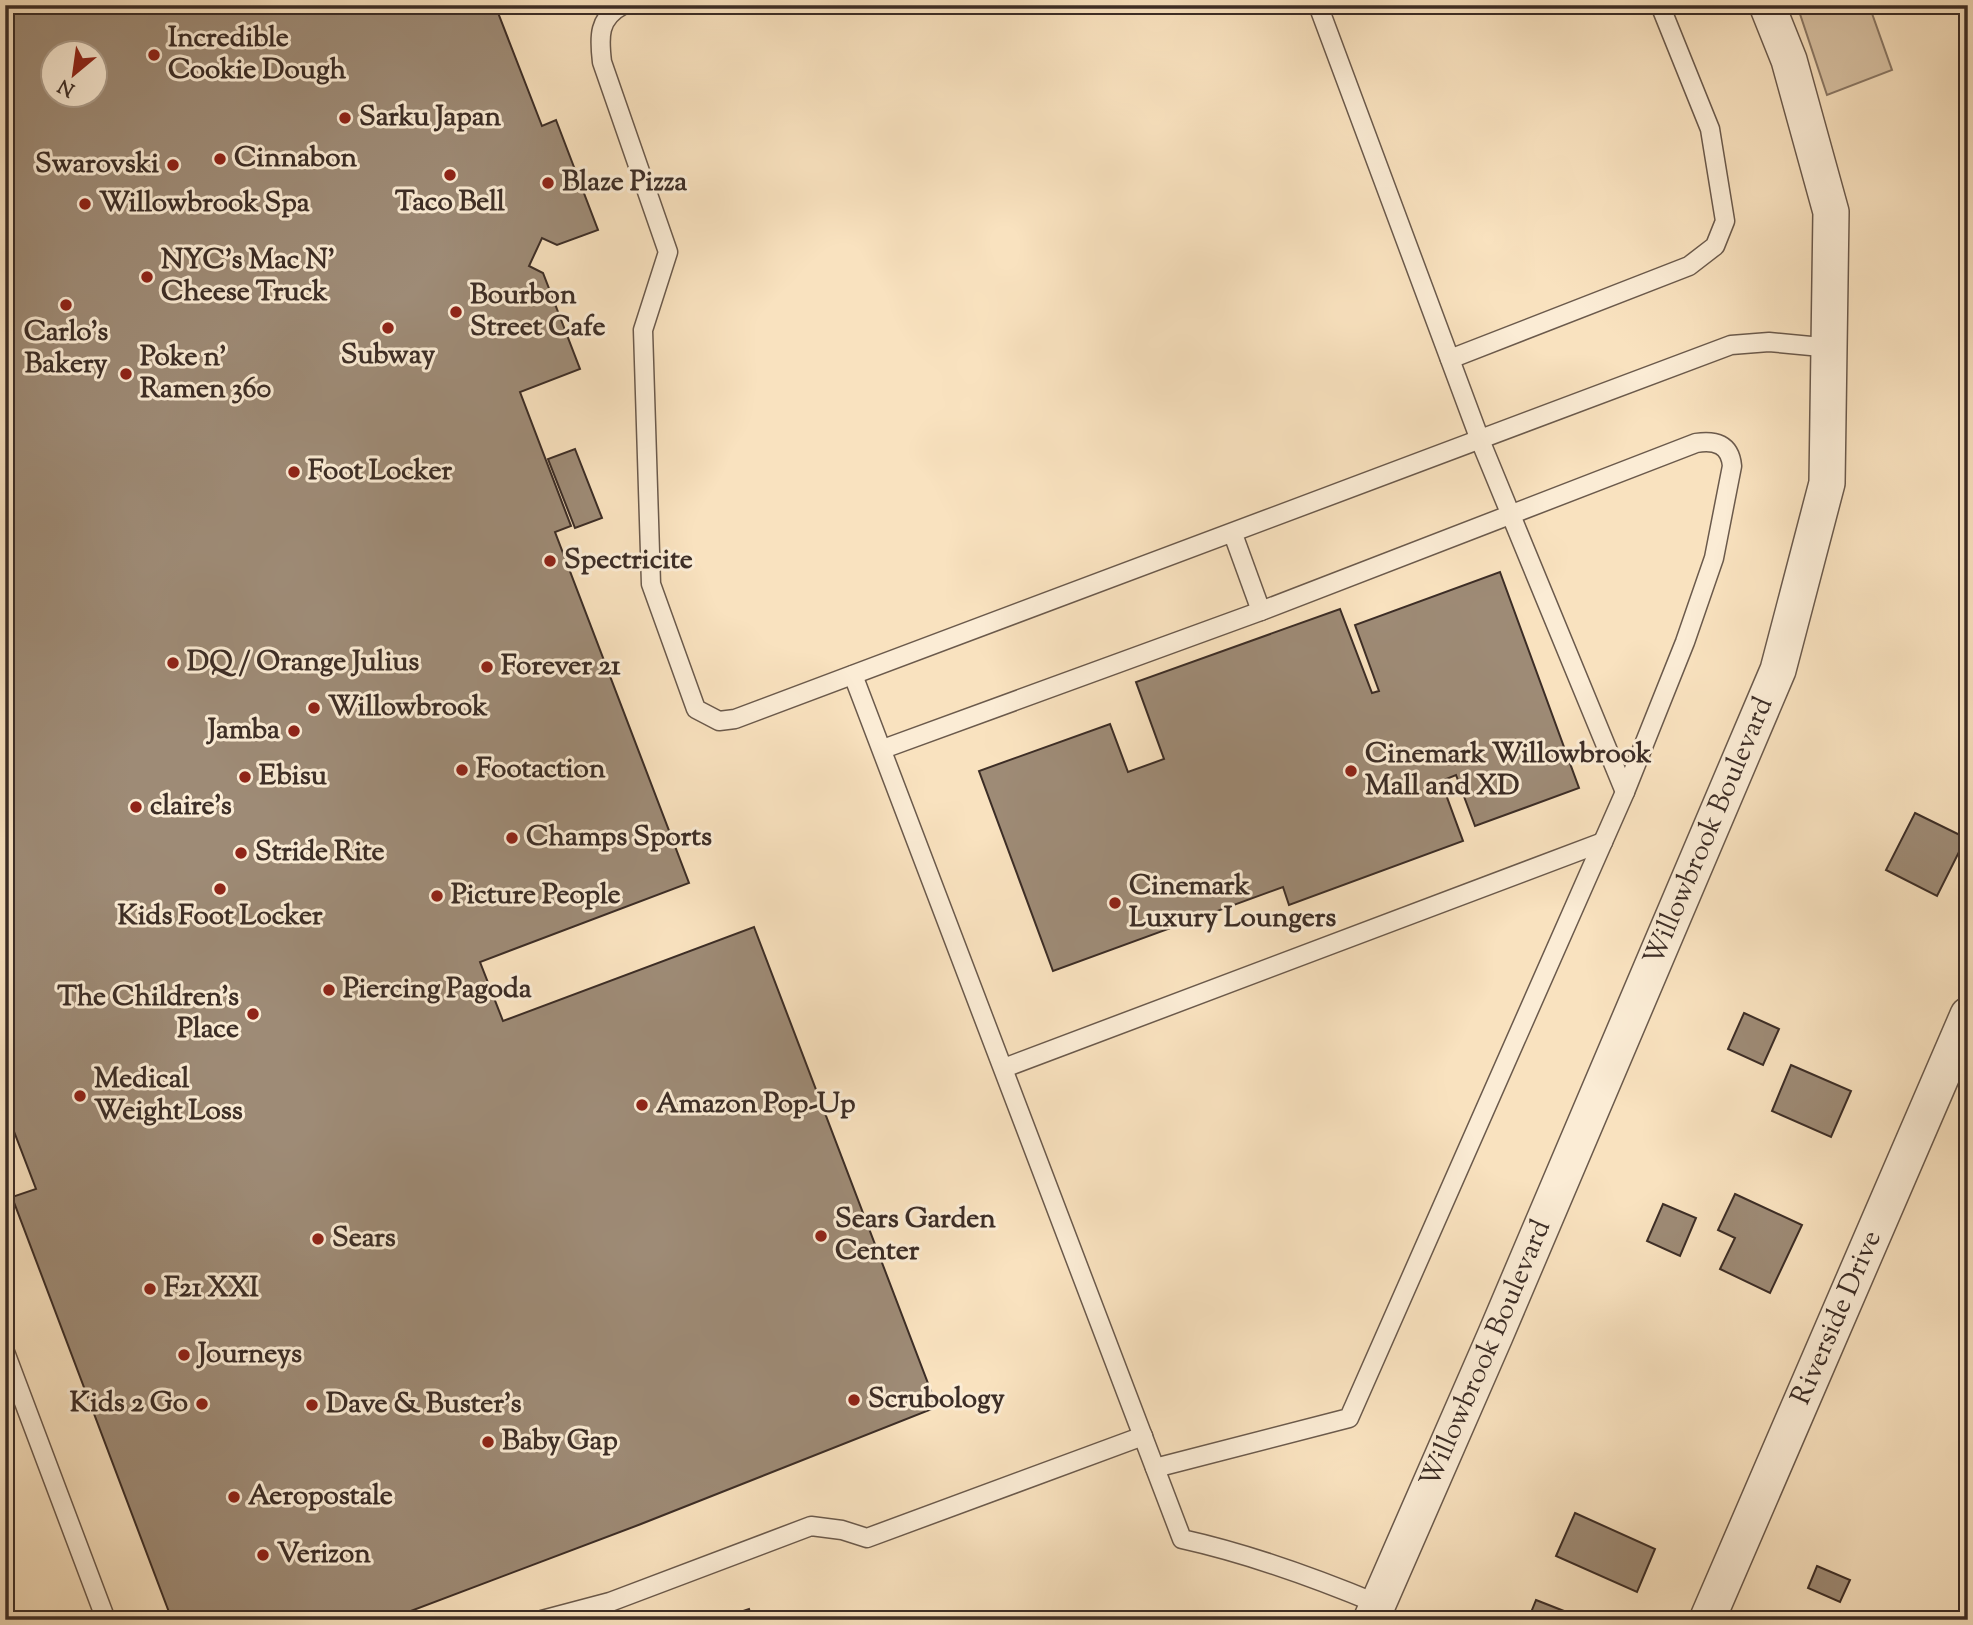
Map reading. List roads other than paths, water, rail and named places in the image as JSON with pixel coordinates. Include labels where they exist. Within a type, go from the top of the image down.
[{"type":"street","name":"Willowbrook Boulevard","points":[[1374,1612],[1778,670],[1828,483],[1832,348],[1831,212],[1790,60],[1767,5]]},
{"type":"street","name":"Riverside Drive","points":[[1707,1620],[1968,1015]]},
{"type":"lane","points":[[623,5],[606,18],[601,29],[601,62],[668,252],[643,330],[651,584],[696,709],[719,721],[735,719],[1233,534],[1731,345],[1769,342],[1832,348]]},
{"type":"lane","points":[[1318,5],[1480,440],[1625,792]]},
{"type":"lane","points":[[1450,359],[1689,266],[1715,246],[1725,221],[1710,129],[1660,5]]},
{"type":"lane","points":[[883,749],[1261,611],[1696,443],[1709,441],[1722,445],[1731,454],[1714,558],[1685,642],[1625,792],[1349,1418],[1155,1468]]},
{"type":"lane","points":[[1233,534],[1261,611]]},
{"type":"lane","points":[[853,675],[1182,1539],[1300,1571],[1374,1612]]},
{"type":"lane","points":[[1004,1068],[1603,842]]},
{"type":"lane","points":[[5,1352],[106,1620]]},
{"type":"lane","points":[[542,1620],[610,1602],[811,1526],[842,1530],[867,1538],[1143,1436]]},
{"type":"place","name":"Incredible Cookie Dough","points":[[154,55]]},
{"type":"place","name":"Sarku Japan","points":[[345,118]]},
{"type":"place","name":"Cinnabon","points":[[220,159]]},
{"type":"place","name":"Swarovski","points":[[173,165]]},
{"type":"place","name":"Taco Bell","points":[[450,175]]},
{"type":"place","name":"Blaze Pizza","points":[[548,183]]},
{"type":"place","name":"Willowbrook Spa","points":[[85,204]]},
{"type":"place","name":"NYC's Mac N' Cheese Truck","points":[[147,277]]},
{"type":"place","name":"Carlo's Bakery","points":[[66,305]]},
{"type":"place","name":"Bourbon Street Cafe","points":[[456,312]]},
{"type":"place","name":"Subway","points":[[388,328]]},
{"type":"place","name":"Poke n' Ramen 360","points":[[126,374]]},
{"type":"place","name":"Foot Locker","points":[[294,472]]},
{"type":"place","name":"Spectricite","points":[[550,561]]},
{"type":"place","name":"DQ / Orange Julius","points":[[173,663]]},
{"type":"place","name":"Forever 21","points":[[487,667]]},
{"type":"place","name":"Willowbrook","points":[[314,708]]},
{"type":"place","name":"Jamba","points":[[294,731]]},
{"type":"place","name":"Footaction","points":[[462,770]]},
{"type":"place","name":"Cinemark Willowbrook Mall and XD","points":[[1351,771]]},
{"type":"place","name":"Ebisu","points":[[245,777]]},
{"type":"place","name":"claire's","points":[[136,807]]},
{"type":"place","name":"Champs Sports","points":[[512,838]]},
{"type":"place","name":"Stride Rite","points":[[241,853]]},
{"type":"place","name":"Kids Foot Locker","points":[[220,889]]},
{"type":"place","name":"Picture People","points":[[437,896]]},
{"type":"place","name":"Cinemark Luxury Loungers","points":[[1115,903]]},
{"type":"place","name":"Piercing Pagoda","points":[[329,990]]},
{"type":"place","name":"The Children's Place","points":[[253,1014]]},
{"type":"place","name":"Medical Weight Loss","points":[[80,1096]]},
{"type":"place","name":"Amazon Pop-Up","points":[[642,1105]]},
{"type":"place","name":"Sears Garden Center","points":[[821,1236]]},
{"type":"place","name":"Sears","points":[[318,1239]]},
{"type":"place","name":"F21 XXI","points":[[150,1289]]},
{"type":"place","name":"Journeys","points":[[184,1355]]},
{"type":"place","name":"Scrubology","points":[[854,1400]]},
{"type":"place","name":"Kids 2 Go","points":[[202,1404]]},
{"type":"place","name":"Dave & Buster's","points":[[312,1405]]},
{"type":"place","name":"Baby Gap","points":[[488,1442]]},
{"type":"place","name":"Aeropostale","points":[[234,1497]]},
{"type":"place","name":"Verizon","points":[[263,1555]]}]
